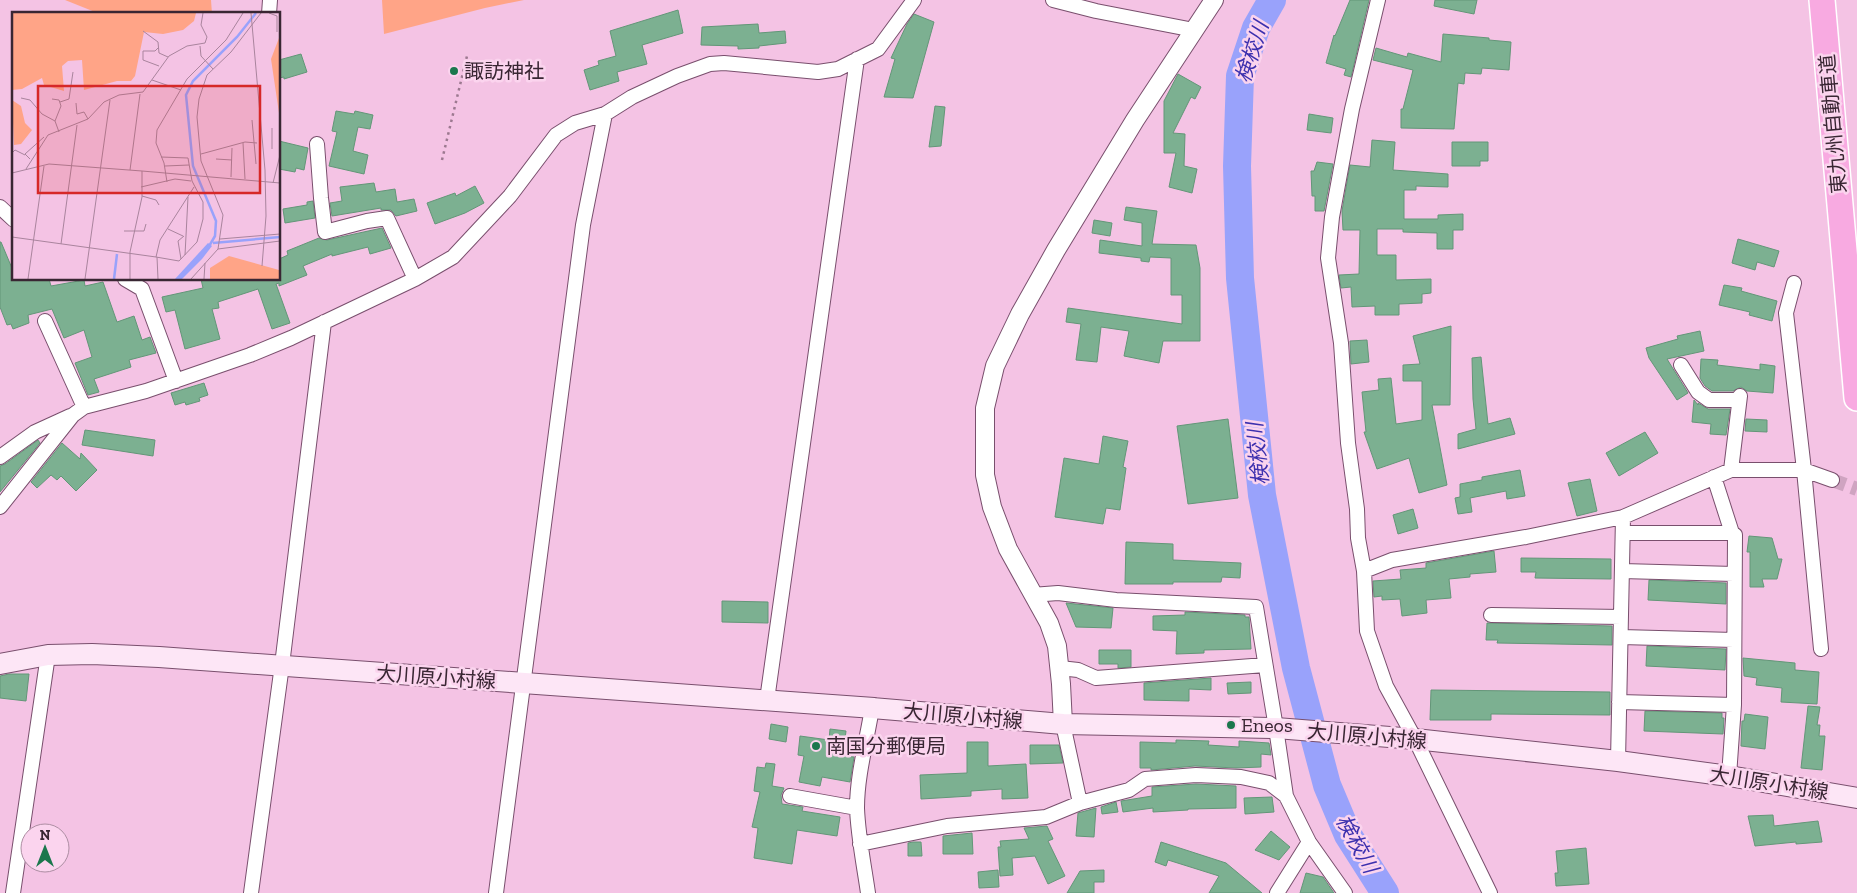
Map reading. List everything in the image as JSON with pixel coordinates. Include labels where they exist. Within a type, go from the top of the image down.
[{"type":"highway","name":"東九州自動車道","points":[[1822,0],[1857,398]]},
{"type":"highway","name":"東九州自動車道","points":[[1836,0],[1857,235]]},
{"type":"main road","name":"大川原小村線","points":[[0,664],[48,655],[140,656],[767,700],[1063,724],[1276,728],[1415,739],[1618,761],[1729,776],[1857,798]]},
{"type":"street","points":[[0,457],[36,432],[78,411],[146,391],[250,355],[416,279],[453,257],[510,196],[556,135],[575,123],[606,114],[632,97],[676,76],[710,64],[724,63],[818,72],[838,69],[878,49],[914,0]]},
{"type":"street","points":[[1053,0],[1096,11],[1194,30]]},
{"type":"street","points":[[1080,803],[1063,724],[1060,668],[1056,646],[1049,623],[1008,549],[992,507],[985,475],[985,408],[995,366],[1020,314],[1056,250],[1135,120],[1214,0]]},
{"type":"street","points":[[1378,0],[1352,110],[1332,217],[1328,258],[1341,343],[1348,444],[1357,508],[1358,538],[1364,571],[1367,631],[1386,686],[1415,739],[1490,893]]},
{"type":"street","points":[[767,700],[857,59]]},
{"type":"street","points":[[496,893],[583,225],[606,114]]},
{"type":"street","points":[[317,144],[320,198],[326,232],[367,221],[387,218],[416,279]]},
{"type":"street","points":[[0,206],[12,218]]},
{"type":"street","points":[[129,280],[143,284],[176,381]]},
{"type":"street","points":[[1794,283],[1786,313],[1804,470],[1821,649]]},
{"type":"street","points":[[45,321],[78,411]]},
{"type":"street","points":[[252,893],[324,322]]},
{"type":"street","points":[[1681,365],[1698,392],[1709,400],[1740,398],[1731,470]]},
{"type":"street","points":[[0,506],[78,411]]},
{"type":"street","points":[[1364,571],[1392,560],[1526,537],[1623,517],[1731,470],[1804,470],[1832,480]]},
{"type":"street","points":[[1714,477],[1732,533],[1735,535],[1734,705],[1729,776]]},
{"type":"street","points":[[1618,761],[1623,517]]},
{"type":"street","points":[[1623,533],[1732,533]]},
{"type":"street","points":[[1622,571],[1734,574]]},
{"type":"street","points":[[1032,595],[1058,593],[1116,600],[1256,607],[1286,796],[1309,842],[1345,893]]},
{"type":"street","points":[[1491,615],[1621,617]]},
{"type":"street","points":[[1621,638],[1734,640]]},
{"type":"street","points":[[13,893],[48,655]]},
{"type":"street","points":[[1060,668],[1078,670],[1096,678],[1265,665]]},
{"type":"street","points":[[1619,702],[1734,705]]},
{"type":"street","points":[[868,893],[860,844],[857,808],[858,785],[873,708]]},
{"type":"street","points":[[860,844],[947,826],[1046,816],[1080,803],[1129,790],[1145,779],[1196,775],[1241,776],[1269,784],[1286,796]]},
{"type":"street","points":[[790,796],[857,808]]},
{"type":"street","points":[[1277,893],[1309,842]]},
{"type":"path","points":[[442,160],[467,56]]},
{"type":"shaded area","points":[[65,0],[211,0],[212,12],[95,12]]},
{"type":"shaded area","points":[[382,0],[524,0],[384,34]]},
{"type":"building","points":[[1350,0],[1369,0],[1351,77],[1344,75],[1346,69],[1326,63],[1334,35]]},
{"type":"building","points":[[1435,0],[1477,0],[1474,14],[1434,6]]},
{"type":"building","points":[[678,10],[683,33],[642,45],[647,64],[617,72],[619,81],[590,90],[584,70],[599,65],[598,61],[616,56],[610,31]]},
{"type":"building","points":[[914,14],[934,22],[913,98],[884,97],[895,59],[891,58],[907,24]]},
{"type":"building","points":[[758,24],[759,33],[785,31],[786,43],[759,46],[759,48],[738,49],[738,46],[701,45],[702,27]]},
{"type":"building","points":[[1443,34],[1511,42],[1509,70],[1482,68],[1481,74],[1465,73],[1464,84],[1458,83],[1454,129],[1401,128],[1401,109],[1403,109],[1413,70],[1373,60],[1376,48],[1407,57],[1408,53],[1441,62]]},
{"type":"building","points":[[301,54],[307,72],[284,79],[284,77],[280,78],[280,60]]},
{"type":"building","points":[[1178,74],[1201,87],[1195,99],[1191,97],[1173,133],[1185,134],[1184,166],[1197,169],[1192,193],[1169,187],[1176,153],[1164,153],[1164,101]]},
{"type":"building","points":[[935,106],[945,107],[941,146],[929,147]]},
{"type":"building","points":[[336,111],[354,114],[355,111],[373,115],[370,129],[358,127],[353,151],[368,155],[364,174],[329,166],[337,132],[332,131]]},
{"type":"building","points":[[1309,114],[1333,118],[1331,133],[1307,130]]},
{"type":"building","points":[[1372,140],[1395,142],[1393,170],[1448,174],[1448,187],[1416,186],[1416,190],[1404,190],[1404,219],[1438,219],[1438,215],[1463,214],[1463,230],[1453,230],[1453,249],[1437,249],[1437,233],[1403,232],[1403,229],[1377,229],[1377,255],[1396,255],[1396,280],[1431,279],[1431,293],[1422,294],[1422,303],[1399,304],[1399,315],[1375,315],[1375,306],[1352,307],[1351,287],[1341,288],[1339,275],[1359,274],[1360,230],[1343,230],[1342,211],[1350,165],[1370,167]]},
{"type":"building","points":[[280,141],[308,148],[304,170],[296,168],[295,172],[280,169]]},
{"type":"building","points":[[1452,142],[1488,142],[1488,161],[1480,161],[1480,166],[1452,166]]},
{"type":"building","points":[[1317,162],[1333,164],[1324,211],[1315,211],[1315,196],[1312,196],[1311,171],[1314,171]]},
{"type":"building","points":[[374,183],[376,192],[395,189],[397,202],[414,199],[417,211],[396,216],[391,210],[381,210],[381,208],[332,216],[330,203],[342,201],[340,187]]},
{"type":"building","points":[[475,186],[484,203],[465,213],[435,224],[427,203],[455,193],[456,196]]},
{"type":"building","points":[[313,201],[315,218],[285,223],[283,209],[307,205],[307,202]]},
{"type":"building","points":[[1126,207],[1157,211],[1152,244],[1196,245],[1200,268],[1200,341],[1163,341],[1159,363],[1124,356],[1129,331],[1101,327],[1097,362],[1076,360],[1081,324],[1066,322],[1068,308],[1182,324],[1182,295],[1171,295],[1171,258],[1150,257],[1149,262],[1141,261],[1141,258],[1099,253],[1100,240],[1142,246],[1142,223],[1124,220]]},
{"type":"building","points":[[1094,220],[1112,223],[1110,236],[1092,233]]},
{"type":"building","points":[[382,228],[391,248],[370,254],[368,247],[332,256],[332,254],[303,266],[307,275],[279,286],[279,283],[276,284],[290,323],[272,329],[258,289],[218,302],[219,308],[212,309],[220,339],[185,349],[175,310],[166,312],[162,297],[203,288],[201,280],[280,280],[280,259],[288,255],[287,251],[319,238],[327,240]]},
{"type":"building","points":[[1738,239],[1779,251],[1774,267],[1757,262],[1755,270],[1732,263]]},
{"type":"building","points":[[1,242],[12,268],[12,280],[49,280],[51,286],[84,280],[85,286],[103,282],[117,322],[134,316],[142,340],[150,337],[156,353],[129,360],[131,367],[94,379],[99,392],[88,395],[75,363],[92,357],[84,330],[64,338],[52,309],[28,315],[29,323],[13,329],[11,324],[7,325],[0,307]]},
{"type":"building","points":[[1724,285],[1742,288],[1741,291],[1777,301],[1772,321],[1749,315],[1750,312],[1719,305]]},
{"type":"building","points":[[1451,326],[1450,405],[1432,405],[1447,485],[1419,493],[1409,458],[1377,469],[1364,432],[1366,432],[1362,392],[1379,390],[1378,379],[1391,378],[1396,424],[1422,420],[1422,381],[1403,381],[1403,365],[1420,364],[1413,336]]},
{"type":"building","points":[[1700,331],[1704,351],[1667,359],[1688,393],[1677,400],[1649,358],[1646,348],[1678,339],[1677,336]]},
{"type":"building","points":[[1367,340],[1369,362],[1351,364],[1350,341]]},
{"type":"building","points":[[1481,357],[1488,424],[1510,418],[1515,434],[1458,449],[1458,434],[1476,429],[1472,358]]},
{"type":"building","points":[[1701,359],[1718,360],[1717,365],[1760,370],[1760,364],[1775,366],[1773,393],[1747,391],[1741,387],[1733,391],[1712,391],[1705,386],[1700,378]]},
{"type":"building","points":[[204,383],[208,395],[199,398],[200,401],[186,405],[185,402],[175,405],[171,393]]},
{"type":"building","points":[[1694,400],[1698,405],[1698,403],[1708,409],[1730,409],[1726,435],[1710,434],[1711,424],[1692,422]]},
{"type":"building","points":[[1228,419],[1238,498],[1188,504],[1177,426]]},
{"type":"building","points":[[1746,419],[1767,420],[1767,432],[1745,431]]},
{"type":"building","points":[[85,430],[155,440],[153,456],[82,445]]},
{"type":"building","points":[[1645,432],[1658,453],[1619,476],[1606,453]]},
{"type":"building","points":[[1103,436],[1128,441],[1123,467],[1126,468],[1120,510],[1106,508],[1103,524],[1055,517],[1064,458],[1099,464]]},
{"type":"building","points":[[38,440],[40,443],[0,492],[0,466]]},
{"type":"building","points":[[62,443],[80,459],[81,453],[97,470],[76,491],[61,476],[57,480],[51,475],[37,488],[31,482]]},
{"type":"building","points":[[1520,470],[1525,496],[1507,499],[1506,491],[1470,498],[1472,512],[1458,514],[1455,498],[1460,497],[1460,484],[1482,480],[1482,477]]},
{"type":"building","points":[[1590,479],[1597,511],[1577,516],[1568,483]]},
{"type":"building","points":[[1413,509],[1418,528],[1398,534],[1393,515]]},
{"type":"building","points":[[1749,536],[1772,538],[1778,559],[1782,559],[1777,579],[1762,579],[1764,587],[1750,587],[1750,552],[1747,552]]},
{"type":"building","points":[[1126,542],[1173,544],[1173,560],[1241,563],[1240,578],[1222,577],[1221,582],[1125,584]]},
{"type":"building","points":[[1494,551],[1496,572],[1470,574],[1470,577],[1449,579],[1451,598],[1426,600],[1427,613],[1402,616],[1400,599],[1382,600],[1382,596],[1374,597],[1373,581],[1401,579],[1400,570],[1426,568],[1426,563]]},
{"type":"building","points":[[1521,558],[1611,559],[1611,579],[1535,578],[1536,572],[1521,572]]},
{"type":"building","points":[[1649,580],[1726,583],[1726,604],[1648,600]]},
{"type":"building","points":[[722,601],[768,602],[768,623],[722,622]]},
{"type":"building","points":[[1066,603],[1113,608],[1111,628],[1076,627]]},
{"type":"building","points":[[1185,612],[1245,615],[1245,617],[1249,617],[1251,649],[1204,650],[1204,653],[1176,654],[1177,631],[1153,630],[1153,616],[1185,615]]},
{"type":"building","points":[[1487,623],[1612,626],[1612,645],[1497,643],[1498,640],[1486,640]]},
{"type":"building","points":[[1647,646],[1726,649],[1725,670],[1646,666]]},
{"type":"building","points":[[1099,650],[1131,650],[1131,667],[1118,668],[1118,664],[1099,664]]},
{"type":"building","points":[[1743,658],[1795,663],[1795,670],[1819,672],[1817,704],[1781,702],[1782,688],[1756,685],[1757,678],[1744,676]]},
{"type":"building","points":[[29,674],[26,701],[0,698],[0,676]]},
{"type":"building","points":[[1211,678],[1211,690],[1189,689],[1189,701],[1144,700],[1144,683]]},
{"type":"building","points":[[1251,682],[1251,693],[1228,694],[1227,683]]},
{"type":"building","points":[[1431,690],[1610,692],[1610,715],[1491,714],[1491,720],[1430,720]]},
{"type":"building","points":[[1808,706],[1820,707],[1817,725],[1820,725],[1819,736],[1825,736],[1822,770],[1801,768]]},
{"type":"building","points":[[1645,711],[1722,713],[1722,718],[1724,718],[1723,734],[1644,731]]},
{"type":"building","points":[[1745,714],[1768,717],[1765,749],[1741,746],[1742,721],[1744,721]]},
{"type":"building","points":[[771,724],[788,727],[786,742],[769,739]]},
{"type":"building","points":[[830,729],[846,731],[843,756],[854,757],[850,782],[822,777],[820,786],[799,782],[804,756],[798,755],[800,736],[829,740]]},
{"type":"building","points":[[1176,740],[1209,741],[1208,745],[1239,747],[1239,741],[1269,743],[1271,755],[1261,754],[1261,767],[1195,766],[1151,770],[1151,768],[1140,768],[1140,742],[1176,743]]},
{"type":"building","points":[[967,742],[988,742],[988,766],[1026,764],[1028,798],[1002,799],[1002,789],[971,791],[971,796],[921,799],[920,775],[967,773]]},
{"type":"building","points":[[1030,745],[1059,745],[1063,763],[1030,764]]},
{"type":"building","points":[[766,763],[775,764],[772,786],[784,788],[781,795],[782,804],[803,807],[802,811],[840,817],[837,836],[797,830],[792,864],[754,858],[758,828],[752,827],[760,792],[754,791],[757,767],[765,768]]},
{"type":"building","points":[[1196,784],[1236,786],[1236,808],[1153,812],[1153,808],[1123,812],[1121,801],[1152,796],[1152,787]]},
{"type":"building","points":[[1272,797],[1274,812],[1245,814],[1244,798]]},
{"type":"building","points":[[1116,802],[1118,812],[1102,814],[1101,807]]},
{"type":"building","points":[[1096,808],[1094,837],[1076,836],[1078,813]]},
{"type":"building","points":[[1773,815],[1774,826],[1818,821],[1822,842],[1796,844],[1796,842],[1755,846],[1748,816]]},
{"type":"building","points":[[1047,826],[1053,839],[1048,841],[1065,876],[1048,884],[1035,856],[1012,858],[1013,875],[1000,876],[998,847],[1001,847],[1000,841],[1029,839],[1024,828]]},
{"type":"building","points":[[1271,831],[1290,847],[1279,860],[1255,850]]},
{"type":"building","points":[[972,833],[973,854],[943,854],[943,836]]},
{"type":"building","points":[[921,842],[922,856],[908,856],[908,843]]},
{"type":"building","points":[[1161,842],[1226,863],[1262,893],[1209,893],[1219,876],[1168,860],[1166,866],[1155,862]]},
{"type":"building","points":[[1586,848],[1589,884],[1556,886],[1555,873],[1558,873],[1556,851]]},
{"type":"building","points":[[998,870],[999,887],[979,888],[978,872]]},
{"type":"building","points":[[1104,870],[1104,882],[1094,882],[1094,893],[1067,893],[1080,871]]},
{"type":"building","points":[[1306,873],[1323,877],[1334,893],[1300,893]]},
{"type":"waterway","name":"検校川","points":[[1272,0],[1256,28],[1240,76],[1237,166],[1240,278],[1262,495],[1296,668],[1327,785],[1348,835],[1385,893]]},
{"type":"tunnel","points":[[1832,480],[1857,489]]},
{"type":"place","name":"諏訪神社","points":[[454,71]]},
{"type":"place","name":"Eneos","points":[[1231,725]]},
{"type":"place","name":"南国分郵便局","points":[[816,746]]}]
